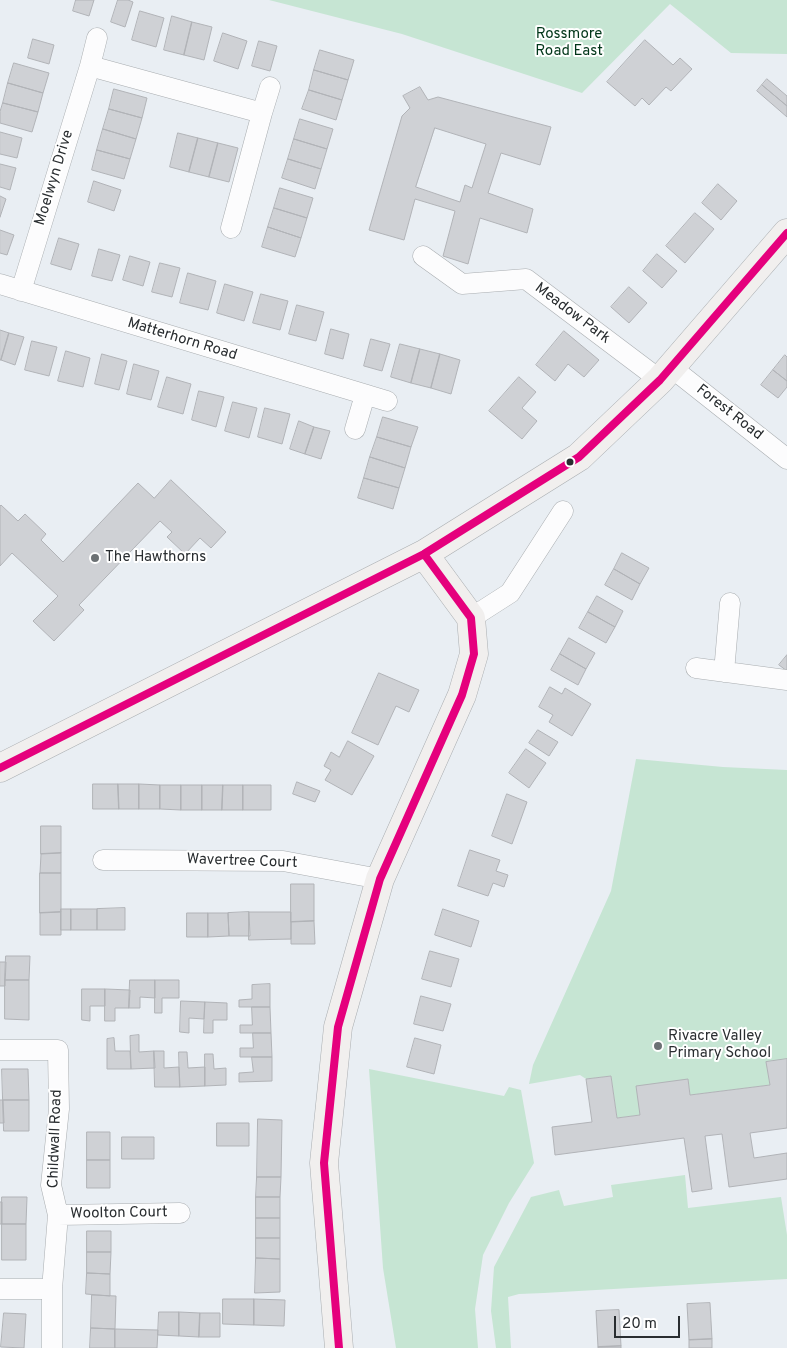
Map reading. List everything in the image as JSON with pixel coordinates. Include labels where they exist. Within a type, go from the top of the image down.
[{"type":"main road","points":[[0,768],[424,554],[579,457],[666,374],[787,233]]},
{"type":"main road","points":[[338,1348],[324,1163],[338,1027],[380,879],[462,695],[474,654],[471,618],[424,554]]},
{"type":"street","name":"Moelwyn Drive","points":[[21,291],[97,38]]},
{"type":"street","points":[[90,66],[262,113]]},
{"type":"street","points":[[231,228],[270,87]]},
{"type":"street","name":"Meadow Park","points":[[423,256],[462,284],[526,279],[666,374]]},
{"type":"street","name":"Matterhorn Road","points":[[0,284],[387,401]]},
{"type":"street","name":"Forest Road","points":[[666,374],[787,459]]},
{"type":"street","points":[[355,429],[365,395]]},
{"type":"street","points":[[471,618],[510,593],[563,511]]},
{"type":"street","points":[[724,672],[730,603]]},
{"type":"street","points":[[696,668],[787,680]]},
{"type":"street","name":"Wavertree Court","points":[[103,860],[284,861],[380,879]]},
{"type":"street","name":"Childwall Road","points":[[0,1050],[58,1050],[59,1109],[51,1185],[58,1215],[52,1288],[52,1348]]},
{"type":"street","name":"Woolton Court","points":[[58,1215],[180,1213]]},
{"type":"street","points":[[0,1289],[52,1288]]},
{"type":"green space","name":"Rossmore Road East","points":[[269,0],[787,0],[787,54],[731,53],[670,4],[582,93],[402,34]]},
{"type":"green space","points":[[636,759],[723,767],[787,770],[787,1059],[767,1062],[770,1085],[690,1095],[688,1079],[640,1115],[617,1118],[611,1076],[586,1079],[580,1075],[529,1084],[533,1065],[611,891]]},
{"type":"green space","points":[[369,1069],[504,1096],[509,1087],[521,1090],[534,1163],[509,1203],[483,1255],[475,1309],[478,1348],[396,1348],[383,1268]]},
{"type":"green space","points":[[685,1175],[688,1208],[781,1197],[787,1235],[787,1279],[519,1294],[508,1297],[511,1348],[496,1348],[491,1311],[494,1267],[531,1197],[559,1190],[564,1206],[613,1197],[611,1185]]},
{"type":"building","points":[[76,0],[94,0],[89,16],[73,11]]},
{"type":"building","points":[[118,0],[133,2],[125,27],[111,22]]},
{"type":"building","points":[[140,11],[164,18],[156,47],[132,40]]},
{"type":"building","points":[[172,16],[192,22],[184,55],[164,50]]},
{"type":"building","points":[[192,22],[212,27],[204,60],[184,55]]},
{"type":"building","points":[[223,33],[247,41],[238,69],[214,61]]},
{"type":"building","points":[[33,39],[54,45],[49,64],[28,58]]},
{"type":"building","points":[[645,40],[673,65],[680,58],[692,69],[671,91],[666,87],[649,105],[642,98],[635,106],[607,82]]},
{"type":"building","points":[[259,41],[277,46],[270,71],[252,66]]},
{"type":"building","points":[[320,50],[354,60],[348,80],[314,70]]},
{"type":"building","points":[[14,63],[49,73],[43,93],[8,83]]},
{"type":"building","points":[[314,70],[348,80],[342,100],[309,90]]},
{"type":"building","points":[[767,79],[787,96],[787,106],[762,85]]},
{"type":"building","points":[[8,83],[43,93],[38,112],[3,103]]},
{"type":"building","points":[[762,85],[787,106],[787,117],[757,91]]},
{"type":"building","points":[[420,87],[428,100],[438,97],[551,127],[540,165],[501,153],[488,193],[533,209],[527,233],[480,218],[468,264],[443,256],[455,211],[415,199],[404,240],[369,230],[402,116],[410,108],[403,96]],"holes":[[[435,128],[486,144],[472,188],[465,185],[460,202],[416,187]]]},
{"type":"building","points":[[114,89],[147,98],[142,118],[109,109]]},
{"type":"building","points":[[309,90],[342,100],[336,120],[302,109]]},
{"type":"building","points":[[3,103],[38,112],[32,132],[0,123],[0,112]]},
{"type":"building","points":[[109,109],[142,118],[136,139],[103,129]]},
{"type":"building","points":[[300,119],[333,129],[327,149],[294,139]]},
{"type":"building","points":[[103,129],[136,139],[130,159],[97,150]]},
{"type":"building","points":[[0,132],[22,138],[17,158],[0,154]]},
{"type":"building","points":[[178,133],[198,138],[189,172],[170,167]]},
{"type":"building","points":[[198,138],[218,143],[209,177],[189,172]]},
{"type":"building","points":[[294,139],[327,149],[321,169],[288,159]]},
{"type":"building","points":[[218,143],[238,148],[229,182],[209,177]]},
{"type":"building","points":[[97,150],[130,159],[124,179],[92,170]]},
{"type":"building","points":[[288,159],[321,169],[315,189],[282,178]]},
{"type":"building","points":[[0,164],[16,168],[10,190],[0,187]]},
{"type":"building","points":[[94,181],[121,190],[114,211],[88,202]]},
{"type":"building","points":[[718,184],[737,201],[721,220],[702,203]]},
{"type":"building","points":[[280,188],[313,198],[307,218],[274,208]]},
{"type":"building","points":[[0,196],[6,199],[0,217]]},
{"type":"building","points":[[274,208],[307,218],[301,238],[268,227]]},
{"type":"building","points":[[695,213],[714,229],[685,263],[666,246]]},
{"type":"building","points":[[268,227],[301,238],[295,257],[262,247]]},
{"type":"building","points":[[0,230],[14,235],[7,255],[0,253]]},
{"type":"building","points":[[59,238],[79,244],[71,270],[51,264]]},
{"type":"building","points":[[99,249],[120,255],[112,281],[92,276]]},
{"type":"building","points":[[657,254],[677,271],[662,288],[643,271]]},
{"type":"building","points":[[130,256],[150,262],[143,286],[123,280]]},
{"type":"building","points":[[160,263],[180,268],[172,297],[152,292]]},
{"type":"building","points":[[188,273],[216,281],[208,310],[180,303]]},
{"type":"building","points":[[225,284],[253,292],[244,321],[217,313]]},
{"type":"building","points":[[629,287],[647,303],[629,323],[611,307]]},
{"type":"building","points":[[261,294],[288,301],[280,330],[253,323]]},
{"type":"building","points":[[297,305],[324,312],[316,341],[289,334]]},
{"type":"building","points":[[331,329],[349,334],[343,359],[325,354]]},
{"type":"building","points":[[0,330],[9,333],[1,360],[0,360]]},
{"type":"building","points":[[564,331],[599,360],[584,377],[568,364],[555,381],[536,365]]},
{"type":"building","points":[[9,333],[24,337],[15,365],[1,360]]},
{"type":"building","points":[[371,339],[390,344],[382,371],[364,366]]},
{"type":"building","points":[[32,341],[57,347],[49,376],[25,370]]},
{"type":"building","points":[[400,344],[420,349],[411,383],[391,377]]},
{"type":"building","points":[[420,349],[440,354],[431,388],[411,383]]},
{"type":"building","points":[[66,351],[90,358],[83,387],[58,381]]},
{"type":"building","points":[[102,354],[127,361],[119,390],[95,384]]},
{"type":"building","points":[[440,354],[460,360],[451,394],[431,388]]},
{"type":"building","points":[[785,355],[787,357],[787,381],[773,370]]},
{"type":"building","points":[[134,364],[159,371],[151,400],[127,394]]},
{"type":"building","points":[[773,370],[787,381],[787,387],[778,398],[761,385]]},
{"type":"building","points":[[167,377],[191,384],[183,414],[158,407]]},
{"type":"building","points":[[519,377],[536,392],[522,408],[537,421],[522,439],[489,411]]},
{"type":"building","points":[[199,391],[224,397],[216,427],[192,420]]},
{"type":"building","points":[[233,402],[257,408],[249,438],[225,431]]},
{"type":"building","points":[[265,408],[290,414],[282,444],[258,437]]},
{"type":"building","points":[[383,417],[418,427],[411,447],[377,437]]},
{"type":"building","points":[[299,421],[314,427],[305,454],[290,449]]},
{"type":"building","points":[[314,427],[330,431],[321,459],[305,454]]},
{"type":"building","points":[[377,437],[411,447],[405,468],[370,457]]},
{"type":"building","points":[[370,457],[405,468],[399,488],[364,478]]},
{"type":"building","points":[[364,478],[399,488],[393,509],[358,498]]},
{"type":"building","name":"The Hawthorns","points":[[171,480],[226,532],[211,548],[200,538],[185,554],[167,537],[172,532],[160,521],[79,605],[84,610],[54,641],[33,621],[58,596],[12,553],[0,566],[0,506],[18,521],[25,514],[46,534],[41,540],[63,562],[138,483],[154,498]]},
{"type":"building","points":[[622,553],[649,568],[640,584],[614,569]]},
{"type":"building","points":[[614,569],[640,584],[632,600],[605,585]]},
{"type":"building","points":[[597,596],[623,611],[615,627],[588,612]]},
{"type":"building","points":[[588,612],[615,627],[606,643],[579,628]]},
{"type":"building","points":[[569,638],[595,653],[586,669],[560,654]]},
{"type":"building","points":[[560,654],[586,669],[578,685],[551,670]]},
{"type":"building","points":[[787,655],[787,671],[779,665]]},
{"type":"building","points":[[379,673],[419,690],[409,712],[396,706],[378,745],[352,733]]},
{"type":"building","points":[[550,687],[562,694],[565,688],[591,704],[572,736],[549,722],[553,715],[539,707]]},
{"type":"building","points":[[538,730],[558,742],[549,756],[529,743]]},
{"type":"building","points":[[348,741],[374,756],[352,795],[325,780],[331,770],[324,766],[331,752],[339,757]]},
{"type":"building","points":[[526,749],[546,763],[529,788],[509,773]]},
{"type":"building","points":[[297,782],[320,791],[315,802],[293,794]]},
{"type":"building","points":[[93,784],[118,784],[119,809],[93,809]]},
{"type":"building","points":[[118,784],[139,784],[139,809],[119,809]]},
{"type":"building","points":[[139,784],[160,785],[160,809],[139,809]]},
{"type":"building","points":[[160,785],[181,785],[181,810],[160,809]]},
{"type":"building","points":[[181,785],[202,785],[202,810],[181,810]]},
{"type":"building","points":[[202,785],[223,785],[222,810],[202,810]]},
{"type":"building","points":[[223,785],[243,785],[243,810],[222,810]]},
{"type":"building","points":[[243,785],[271,785],[271,810],[243,810]]},
{"type":"building","points":[[507,794],[527,802],[512,844],[492,836]]},
{"type":"building","points":[[41,826],[61,826],[61,853],[41,854]]},
{"type":"building","points":[[470,850],[500,860],[496,871],[508,875],[504,887],[493,883],[488,896],[458,886]]},
{"type":"building","points":[[61,853],[61,873],[40,873],[41,854]]},
{"type":"building","points":[[40,873],[61,873],[61,912],[40,913]]},
{"type":"building","points":[[291,884],[314,884],[314,921],[291,922]]},
{"type":"building","points":[[125,908],[125,930],[97,930],[97,909]]},
{"type":"building","points":[[61,909],[71,909],[71,930],[61,930]]},
{"type":"building","points":[[71,909],[97,909],[97,930],[71,930]]},
{"type":"building","points":[[443,909],[479,921],[471,947],[435,935]]},
{"type":"building","points":[[61,912],[61,935],[40,935],[40,913]]},
{"type":"building","points":[[249,912],[250,936],[229,936],[228,913]]},
{"type":"building","points":[[249,912],[291,912],[291,939],[249,940]]},
{"type":"building","points":[[187,913],[208,913],[208,937],[187,937]]},
{"type":"building","points":[[208,913],[228,913],[229,936],[208,937]]},
{"type":"building","points":[[314,921],[315,944],[291,944],[291,922]]},
{"type":"building","points":[[430,951],[459,959],[451,987],[422,979]]},
{"type":"building","points":[[6,956],[30,956],[29,980],[5,980]]},
{"type":"building","points":[[0,962],[6,962],[5,986],[0,986]]},
{"type":"building","points":[[5,980],[29,980],[29,1020],[5,1019]]},
{"type":"building","points":[[130,980],[155,980],[155,998],[140,997],[140,1008],[129,1008]]},
{"type":"building","points":[[155,980],[179,980],[179,998],[162,998],[162,1013],[155,1013]]},
{"type":"building","points":[[270,984],[270,1007],[239,1007],[239,1000],[252,999],[252,985]]},
{"type":"building","points":[[82,989],[105,989],[105,1006],[90,1006],[90,1021],[82,1020]]},
{"type":"building","points":[[105,989],[130,990],[129,1008],[115,1008],[115,1021],[105,1021]]},
{"type":"building","points":[[421,996],[451,1004],[443,1031],[414,1024]]},
{"type":"building","points":[[181,1001],[205,1002],[204,1019],[189,1018],[189,1033],[180,1032]]},
{"type":"building","points":[[205,1002],[227,1003],[227,1020],[213,1020],[213,1033],[204,1033]]},
{"type":"building","points":[[252,1007],[270,1007],[271,1033],[240,1033],[240,1025],[252,1025]]},
{"type":"building","points":[[253,1033],[271,1033],[272,1057],[240,1057],[240,1048],[253,1048]]},
{"type":"building","points":[[139,1035],[139,1052],[154,1051],[155,1068],[131,1069],[130,1036]]},
{"type":"building","points":[[114,1038],[115,1051],[130,1051],[131,1069],[107,1069],[107,1039]]},
{"type":"building","points":[[415,1038],[441,1045],[434,1074],[407,1067]]},
{"type":"building","points":[[154,1051],[164,1051],[164,1068],[179,1067],[180,1087],[155,1087]]},
{"type":"building","points":[[179,1052],[187,1052],[188,1068],[205,1067],[205,1086],[180,1087]]},
{"type":"building","points":[[205,1054],[213,1054],[214,1069],[226,1068],[226,1085],[205,1086]]},
{"type":"building","points":[[252,1057],[272,1057],[272,1081],[239,1082],[239,1073],[253,1072]]},
{"type":"building","points":[[787,1059],[787,1128],[750,1133],[754,1158],[787,1153],[787,1179],[729,1187],[722,1134],[705,1136],[712,1189],[692,1192],[684,1138],[555,1155],[552,1127],[592,1122],[586,1079],[611,1076],[617,1118],[640,1115],[636,1086],[688,1079],[690,1095],[770,1085],[766,1062]]},
{"type":"building","points":[[2,1069],[28,1069],[29,1100],[3,1100]]},
{"type":"building","points":[[0,1100],[3,1100],[4,1123],[0,1123]]},
{"type":"building","points":[[3,1100],[29,1100],[29,1131],[4,1131]]},
{"type":"building","points":[[258,1119],[282,1120],[281,1177],[257,1177]]},
{"type":"building","points":[[217,1123],[249,1123],[249,1146],[217,1146]]},
{"type":"building","points":[[87,1132],[110,1132],[110,1160],[87,1160]]},
{"type":"building","points":[[122,1137],[154,1137],[154,1159],[122,1159]]},
{"type":"building","points":[[87,1160],[110,1160],[110,1188],[87,1188]]},
{"type":"building","points":[[257,1177],[281,1177],[280,1197],[256,1197]]},
{"type":"building","points":[[2,1197],[27,1197],[26,1224],[2,1224]]},
{"type":"building","points":[[256,1197],[280,1197],[280,1218],[256,1218]]},
{"type":"building","points":[[0,1202],[2,1202],[2,1224],[0,1224]]},
{"type":"building","points":[[256,1218],[280,1218],[280,1238],[256,1238]]},
{"type":"building","points":[[2,1224],[26,1224],[26,1260],[2,1260]]},
{"type":"building","points":[[87,1231],[111,1231],[111,1252],[87,1252]]},
{"type":"building","points":[[256,1238],[280,1238],[280,1259],[256,1258]]},
{"type":"building","points":[[87,1252],[111,1252],[110,1274],[87,1273]]},
{"type":"building","points":[[256,1258],[280,1259],[280,1292],[255,1293]]},
{"type":"building","points":[[87,1273],[110,1274],[110,1296],[86,1294]]},
{"type":"building","points":[[92,1295],[116,1296],[115,1329],[91,1328]]},
{"type":"building","points":[[223,1299],[254,1299],[254,1325],[223,1324]]},
{"type":"building","points":[[254,1299],[285,1300],[284,1326],[254,1325]]},
{"type":"building","points":[[710,1303],[712,1339],[689,1340],[687,1304]]},
{"type":"building","points":[[619,1310],[621,1346],[598,1347],[596,1311]]},
{"type":"building","points":[[159,1312],[179,1312],[179,1336],[158,1335]]},
{"type":"building","points":[[179,1312],[200,1313],[199,1337],[179,1336]]},
{"type":"building","points":[[4,1313],[26,1314],[24,1348],[1,1347]]},
{"type":"building","points":[[200,1313],[220,1313],[220,1337],[199,1337]]},
{"type":"building","points":[[91,1328],[115,1329],[115,1348],[90,1348]]},
{"type":"building","points":[[115,1329],[158,1330],[157,1348],[115,1348]]},
{"type":"building","points":[[712,1339],[712,1348],[689,1348],[689,1340]]},
{"type":"building","points":[[621,1346],[621,1348],[598,1348],[598,1347]]},
{"type":"transit line","points":[[0,768],[424,554],[579,457],[660,380],[787,233]]},
{"type":"transit line","points":[[339,1348],[324,1163],[338,1027],[380,879],[462,695],[474,654],[471,618],[424,554]]},
{"type":"place","name":"The Hawthorns","points":[[95,558]]},
{"type":"place","name":"Rivacre Valley Primary School","points":[[658,1046]]}]
